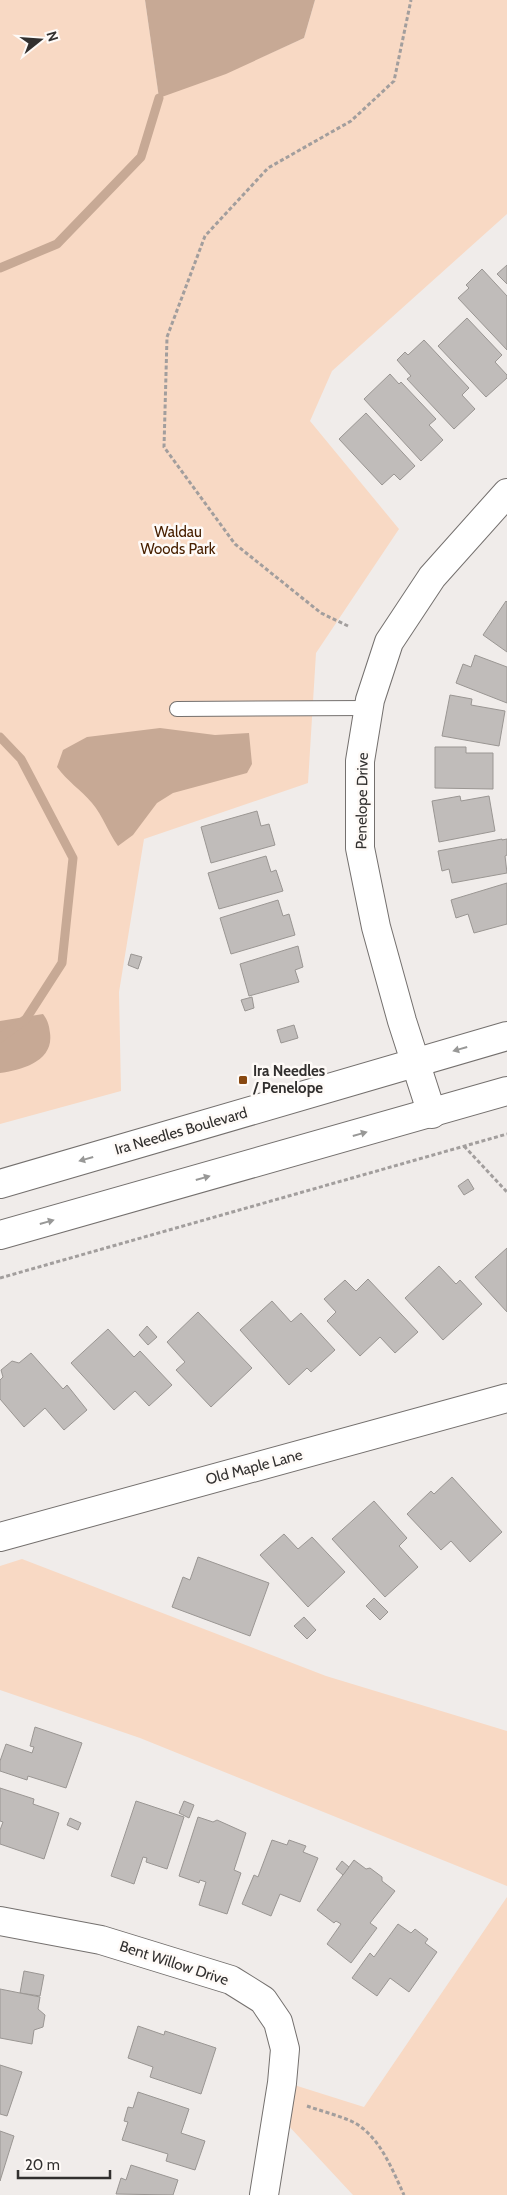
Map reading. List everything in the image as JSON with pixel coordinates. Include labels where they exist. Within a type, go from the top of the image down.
[{"type":"street","name":"Penelope Drive","points":[[432,1114],[402,1020],[376,927],[360,848],[360,761],[369,708],[389,642],[432,577],[507,493]]},
{"type":"street","name":"Ira Needles Boulevard","points":[[0,1184],[416,1061],[507,1036]]},
{"type":"street","points":[[0,1235],[432,1114],[507,1091]]},
{"type":"street","name":"Old Maple Lane","points":[[0,1537],[507,1398]]},
{"type":"street","name":"Bent Willow Drive","points":[[0,1921],[101,1940],[231,1980],[263,2000],[278,2022],[285,2048],[282,2083],[264,2195]]},
{"type":"lane","points":[[177,709],[369,708]]},
{"type":"path","points":[[348,626],[321,613],[235,544],[164,447],[168,337],[205,236],[268,168],[351,121],[394,81],[411,0]]},
{"type":"path","points":[[0,1278],[507,1134]]},
{"type":"path","points":[[464,1146],[507,1192]]},
{"type":"path","points":[[307,2106],[352,2122],[376,2141],[392,2168],[404,2195]]},
{"type":"green space","name":"Waldau Woods Park","points":[[0,0],[145,0],[159,97],[226,73],[304,38],[315,0],[507,0],[507,214],[332,371],[310,421],[399,529],[316,653],[308,783],[144,839],[119,992],[121,1091],[0,1124]]},
{"type":"green space","points":[[22,1559],[326,1676],[507,1731],[507,1886],[140,1738],[0,1690],[0,1566]]},
{"type":"green space","points":[[507,1897],[507,2195],[353,2195],[286,2123],[291,2084],[364,2107]]},
{"type":"shaded area","points":[[145,0],[315,0],[304,38],[226,74],[159,98]]},
{"type":"shaded area","points":[[160,728],[215,735],[249,733],[252,764],[247,773],[173,793],[157,803],[133,835],[118,846],[92,803],[57,767],[63,750],[87,737]]},
{"type":"shaded area","points":[[43,1014],[48,1023],[50,1033],[50,1043],[47,1051],[42,1057],[27,1066],[0,1073],[0,1021]]},
{"type":"building","points":[[507,265],[507,284],[497,274]]},
{"type":"building","points":[[482,269],[507,296],[507,350],[458,298],[469,288],[466,285]]},
{"type":"building","points":[[467,318],[502,355],[495,362],[507,375],[507,378],[486,397],[438,346]]},
{"type":"building","points":[[424,340],[469,388],[462,395],[475,409],[454,429],[407,379],[411,376],[397,360],[405,352],[408,355]]},
{"type":"building","points":[[390,374],[399,384],[401,382],[436,419],[429,425],[443,440],[421,461],[364,399]]},
{"type":"building","points":[[366,413],[415,466],[400,480],[394,474],[382,485],[339,439]]},
{"type":"building","points":[[507,602],[507,652],[483,635]]},
{"type":"building","points":[[475,655],[507,667],[507,703],[456,683],[463,664],[471,667]]},
{"type":"building","points":[[450,695],[472,699],[471,705],[505,711],[499,746],[442,736]]},
{"type":"building","points":[[435,747],[466,747],[466,753],[493,753],[493,789],[435,788]]},
{"type":"building","points":[[460,796],[461,801],[489,796],[495,831],[439,842],[432,801]]},
{"type":"building","points":[[257,811],[261,826],[269,824],[275,845],[211,863],[201,827]]},
{"type":"building","points":[[507,839],[507,855],[505,856],[507,873],[452,883],[449,869],[442,871],[438,851]]},
{"type":"building","points":[[266,856],[271,872],[276,870],[283,891],[219,909],[208,873]]},
{"type":"building","points":[[507,883],[507,924],[474,933],[468,914],[456,918],[451,900]]},
{"type":"building","points":[[278,900],[283,916],[289,914],[295,935],[231,954],[220,918]]},
{"type":"building","points":[[298,946],[303,967],[295,970],[299,982],[249,996],[240,964]]},
{"type":"building","points":[[131,954],[142,957],[138,969],[128,965]]},
{"type":"building","points":[[252,997],[254,1008],[245,1011],[241,1000]]},
{"type":"building","points":[[294,1025],[298,1038],[281,1043],[277,1030]]},
{"type":"building","points":[[468,1179],[474,1189],[464,1195],[458,1186]]},
{"type":"building","points":[[507,1248],[507,1312],[475,1277]]},
{"type":"building","points":[[439,1266],[456,1284],[460,1280],[482,1304],[443,1340],[405,1298]]},
{"type":"building","points":[[368,1279],[418,1332],[395,1353],[380,1337],[360,1356],[327,1321],[336,1312],[324,1299],[345,1280],[356,1291]]},
{"type":"building","points":[[272,1301],[291,1322],[301,1313],[335,1350],[311,1372],[307,1368],[289,1385],[240,1330]]},
{"type":"building","points":[[198,1312],[252,1368],[211,1407],[176,1370],[185,1362],[167,1342]]},
{"type":"building","points":[[147,1326],[157,1337],[148,1345],[139,1335]]},
{"type":"building","points":[[108,1329],[134,1357],[140,1351],[172,1385],[149,1406],[135,1391],[114,1410],[71,1363]]},
{"type":"building","points":[[31,1353],[63,1389],[67,1385],[87,1410],[64,1430],[45,1408],[24,1427],[0,1399],[0,1380],[3,1377],[1,1370],[12,1361],[19,1363]]},
{"type":"building","points":[[452,1477],[502,1532],[470,1562],[451,1541],[441,1550],[407,1514],[431,1491],[434,1494]]},
{"type":"building","points":[[374,1501],[407,1538],[399,1546],[418,1567],[385,1597],[332,1539]]},
{"type":"building","points":[[284,1534],[298,1549],[312,1537],[345,1572],[308,1607],[260,1555]]},
{"type":"building","points":[[198,1557],[269,1583],[250,1636],[172,1607],[183,1577],[190,1580]]},
{"type":"building","points":[[374,1598],[388,1612],[380,1620],[366,1606]]},
{"type":"building","points":[[304,1617],[316,1630],[307,1639],[294,1626]]},
{"type":"building","points":[[35,1727],[82,1743],[66,1788],[28,1776],[27,1780],[0,1771],[0,1761],[6,1744],[32,1753],[34,1747],[30,1746]]},
{"type":"building","points":[[0,1788],[34,1799],[33,1804],[59,1813],[44,1859],[0,1844],[0,1830],[3,1822],[0,1821]]},
{"type":"building","points":[[136,1801],[184,1817],[167,1869],[146,1862],[147,1858],[143,1857],[134,1884],[111,1876]]},
{"type":"building","points":[[184,1801],[194,1805],[189,1818],[179,1813]]},
{"type":"building","points":[[198,1817],[213,1822],[217,1820],[246,1833],[234,1870],[241,1873],[227,1914],[199,1905],[206,1882],[200,1880],[199,1883],[179,1876]]},
{"type":"building","points":[[70,1818],[81,1823],[78,1830],[67,1825]]},
{"type":"building","points":[[272,1840],[287,1845],[289,1840],[306,1846],[303,1852],[318,1858],[300,1902],[280,1894],[271,1916],[242,1904],[254,1875],[258,1877]]},
{"type":"building","points":[[354,1860],[382,1877],[382,1881],[395,1891],[370,1923],[377,1928],[351,1963],[327,1944],[341,1924],[336,1921],[334,1923],[317,1910]]},
{"type":"building","points":[[342,1861],[349,1867],[343,1875],[336,1869]]},
{"type":"building","points":[[398,1924],[411,1933],[415,1929],[428,1939],[425,1943],[437,1952],[409,1992],[390,1978],[377,1996],[352,1978],[370,1953],[374,1957]]},
{"type":"building","points":[[24,1971],[44,1975],[40,1996],[20,1993]]},
{"type":"building","points":[[0,1989],[40,1997],[38,2009],[45,2015],[43,2027],[34,2030],[32,2044],[0,2038]]},
{"type":"building","points":[[138,2026],[164,2035],[165,2031],[216,2048],[201,2094],[150,2077],[153,2067],[128,2058]]},
{"type":"building","points":[[0,2065],[22,2072],[7,2116],[0,2114]]},
{"type":"building","points":[[138,2092],[189,2109],[181,2133],[205,2141],[195,2170],[166,2161],[168,2154],[122,2140],[128,2122],[124,2121],[128,2107],[133,2108]]},
{"type":"building","points":[[0,2131],[14,2136],[0,2181]]},
{"type":"building","points":[[131,2165],[178,2180],[173,2195],[116,2194],[121,2178],[126,2180]]},
{"type":"waterway","points":[[0,268],[57,244],[141,157],[159,98]]},
{"type":"waterway","points":[[0,737],[21,759],[73,858],[62,963],[26,1019],[0,1038]]},
{"type":"place","name":"Ira Needles / Penelope","points":[[243,1080]]}]
